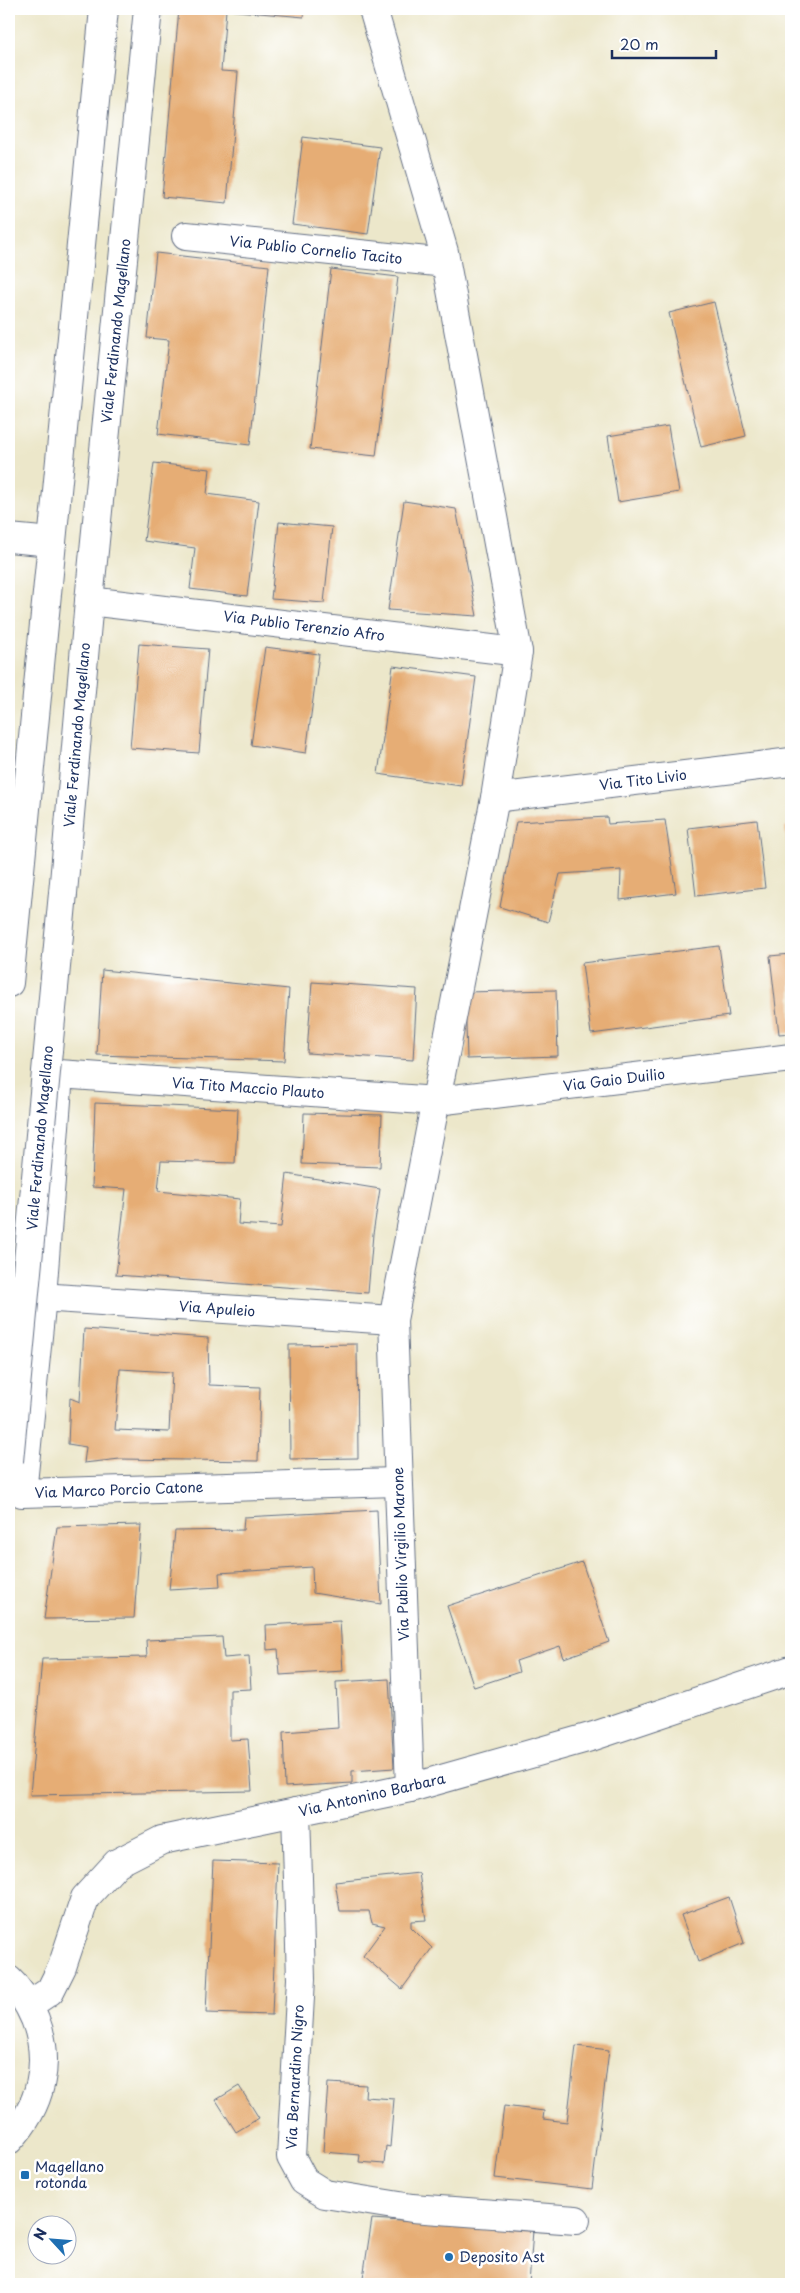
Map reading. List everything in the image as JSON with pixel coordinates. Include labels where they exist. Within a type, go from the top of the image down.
[{"type":"street","points":[[9,983],[104,9]]},
{"type":"street","name":"Viale Ferdinando Magellano","points":[[9,1461],[89,601],[148,9]]},
{"type":"street","name":"Via Publio Virgilio Marone","points":[[373,9],[446,263],[518,652],[495,798],[393,1320],[410,1788]]},
{"type":"street","name":"Via Publio Cornelio Tacito","points":[[186,236],[446,263]]},
{"type":"street","points":[[9,538],[52,542]]},
{"type":"street","name":"Via Publio Terenzio Afro","points":[[89,601],[518,652]]},
{"type":"street","name":"Via Tito Livio","points":[[495,798],[791,762]]},
{"type":"street","name":"Via Gaio Duilio","points":[[437,1101],[791,1058]]},
{"type":"street","name":"Via Tito Maccio Plauto","points":[[59,1074],[437,1101]]},
{"type":"street","name":"Via Marco Porcio Catone","points":[[59,1074],[42,1297],[22,1493],[398,1482]]},
{"type":"street","name":"Via Apuleio","points":[[9,1295],[393,1320]]},
{"type":"street","name":"Via Antonino Barbara","points":[[29,2006],[50,1991],[62,1967],[85,1898],[117,1863],[162,1840],[410,1788],[594,1736],[791,1670]]},
{"type":"street","name":"Via Bernardino Nigro","points":[[296,1812],[301,1979],[291,2157],[304,2181],[325,2194],[412,2208],[576,2220]]},
{"type":"street","points":[[9,1980],[29,2006],[41,2035],[44,2066],[38,2096],[23,2124],[9,2140]]},
{"type":"building","points":[[179,9],[305,9],[304,17],[226,10],[221,71],[238,72],[227,203],[162,197]]},
{"type":"building","points":[[303,137],[380,147],[368,234],[292,224]]},
{"type":"building","points":[[156,253],[269,266],[250,445],[158,434],[169,340],[147,338]]},
{"type":"building","points":[[331,269],[398,277],[376,456],[310,449]]},
{"type":"building","points":[[714,302],[746,436],[701,447],[669,313]]},
{"type":"building","points":[[668,426],[679,492],[618,502],[608,436]]},
{"type":"building","points":[[154,463],[210,469],[207,494],[259,501],[247,596],[190,589],[195,548],[144,541]]},
{"type":"building","points":[[404,501],[456,509],[477,616],[388,610]]},
{"type":"building","points":[[279,522],[332,527],[324,603],[271,599]]},
{"type":"building","points":[[139,644],[208,649],[199,753],[130,748]]},
{"type":"building","points":[[265,647],[319,654],[306,753],[251,745]]},
{"type":"building","points":[[393,666],[476,677],[461,786],[378,774]]},
{"type":"building","points":[[607,817],[608,824],[665,820],[676,893],[620,900],[621,870],[560,874],[548,922],[500,907],[516,822]]},
{"type":"building","points":[[757,820],[765,888],[696,896],[688,828]]},
{"type":"building","points":[[791,826],[791,877],[790,877],[785,827]]},
{"type":"building","points":[[719,946],[729,1016],[591,1034],[582,963]]},
{"type":"building","points":[[791,954],[791,1033],[779,1034],[770,956]]},
{"type":"building","points":[[102,970],[289,989],[284,1061],[97,1055]]},
{"type":"building","points":[[312,982],[417,989],[413,1060],[307,1053]]},
{"type":"building","points":[[556,990],[558,1056],[467,1059],[465,992]]},
{"type":"building","points":[[95,1103],[238,1109],[235,1163],[161,1161],[158,1191],[240,1199],[238,1224],[281,1227],[287,1174],[380,1189],[373,1234],[368,1293],[116,1275],[126,1189],[92,1187]]},
{"type":"building","points":[[304,1113],[382,1115],[380,1167],[302,1164]]},
{"type":"building","points":[[84,1329],[208,1338],[209,1385],[260,1387],[258,1461],[120,1459],[84,1463],[86,1447],[68,1444],[70,1398],[80,1402]],"holes":[[[120,1369],[172,1372],[169,1432],[115,1430]]]},
{"type":"building","points":[[357,1344],[358,1458],[290,1459],[289,1345]]},
{"type":"building","points":[[377,1510],[381,1604],[313,1593],[312,1567],[219,1573],[220,1587],[169,1590],[175,1531],[243,1530],[244,1517]]},
{"type":"building","points":[[141,1525],[134,1618],[44,1619],[57,1527]]},
{"type":"building","points":[[582,1562],[609,1642],[564,1658],[560,1646],[516,1661],[519,1672],[474,1687],[447,1606]]},
{"type":"building","points":[[340,1621],[343,1671],[280,1675],[278,1649],[267,1650],[266,1625]]},
{"type":"building","points":[[222,1637],[224,1658],[249,1656],[251,1689],[230,1690],[230,1740],[248,1739],[252,1791],[30,1795],[42,1659],[147,1657],[146,1640]]},
{"type":"building","points":[[389,1679],[394,1768],[352,1771],[352,1783],[285,1787],[283,1732],[338,1728],[336,1682]]},
{"type":"building","points":[[213,1861],[278,1863],[272,2015],[206,2013]]},
{"type":"building","points":[[419,1873],[426,1920],[411,1921],[411,1927],[432,1948],[402,1989],[363,1956],[385,1926],[372,1923],[369,1911],[340,1911],[335,1882]]},
{"type":"building","points":[[729,1897],[744,1943],[698,1962],[681,1915]]},
{"type":"building","points":[[576,2046],[609,2050],[592,2189],[495,2178],[504,2106],[544,2111],[543,2119],[567,2122]]},
{"type":"building","points":[[328,2083],[366,2085],[365,2097],[394,2099],[390,2147],[386,2146],[384,2164],[359,2162],[360,2155],[323,2152]]},
{"type":"building","points":[[239,2086],[259,2118],[236,2132],[216,2100]]},
{"type":"building","name":"Deposito Ast","points":[[372,2219],[533,2230],[529,2284],[362,2284]]},
{"type":"place","name":"Magellano rotonda","points":[[25,2175]]},
{"type":"place","name":"Deposito Ast","points":[[449,2257]]}]
